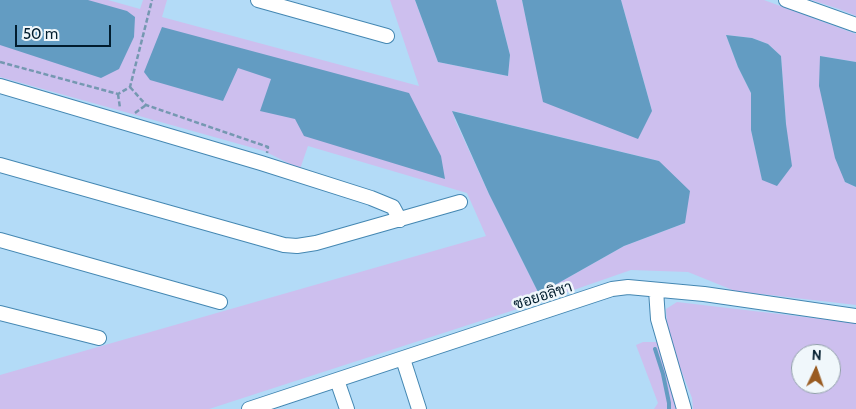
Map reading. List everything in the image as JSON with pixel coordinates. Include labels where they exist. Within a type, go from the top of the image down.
[{"type":"street","points":[[258,0],[387,36]]},
{"type":"street","points":[[786,0],[856,25]]},
{"type":"street","points":[[0,86],[266,164],[371,198],[393,207],[400,220]]},
{"type":"street","points":[[0,164],[284,245],[297,246],[316,243],[460,202]]},
{"type":"street","points":[[0,240],[220,302]]},
{"type":"street","name":"ซอยอลิชา","points":[[249,409],[275,405],[337,380],[612,289],[628,287],[704,294],[856,316]]},
{"type":"street","points":[[656,290],[658,319],[684,409]]},
{"type":"street","points":[[0,313],[99,338]]},
{"type":"street","points":[[403,359],[419,409]]},
{"type":"street","points":[[337,380],[347,409]]},
{"type":"path","points":[[0,62],[118,94],[130,87],[152,0]]},
{"type":"path","points":[[130,87],[146,105],[268,148],[266,164]]},
{"type":"shaded area","points":[[0,0],[108,0],[140,9],[143,0],[167,0],[162,17],[419,86],[390,0],[415,0],[438,62],[508,76],[510,55],[496,0],[522,0],[544,102],[652,111],[621,0],[764,0],[856,34],[856,62],[820,56],[845,182],[856,187],[856,305],[735,291],[688,272],[631,270],[542,301],[209,409],[0,409],[0,375],[486,236],[467,193],[308,146],[300,169],[264,151],[0,77]],"holes":[[[726,35],[752,38],[768,44],[781,56],[786,124],[762,179],[751,130],[751,93],[738,67]],[[453,111],[659,161],[685,223],[624,246],[539,294],[489,194],[455,120]]]},
{"type":"shaded area","points":[[811,0],[856,0],[856,16],[839,9]]},
{"type":"shaded area","points":[[677,302],[856,323],[856,409],[693,409],[692,398],[679,365],[667,325],[666,309]]},
{"type":"shaded area","points":[[643,342],[657,342],[668,368],[677,409],[654,409],[658,403],[636,345]]},
{"type":"water","points":[[0,0],[88,0],[127,11],[135,17],[134,37],[119,69],[101,78],[0,45]]},
{"type":"water","points":[[415,0],[496,0],[510,55],[508,76],[438,62]]},
{"type":"water","points":[[522,0],[621,0],[652,111],[638,139],[543,102]]},
{"type":"water","points":[[162,27],[409,93],[441,156],[445,179],[304,136],[295,119],[260,111],[271,79],[238,68],[223,101],[150,80],[144,72]]},
{"type":"water","points":[[726,35],[752,38],[768,44],[781,56],[786,124],[792,166],[777,186],[762,180],[751,130],[751,93],[738,67]]},
{"type":"water","points":[[820,56],[856,62],[856,187],[845,182],[835,158],[819,86]]},
{"type":"water","points":[[452,111],[659,161],[690,191],[685,223],[624,246],[539,294],[489,194]]},
{"type":"waterway","points":[[655,349],[663,374],[669,409]]}]
